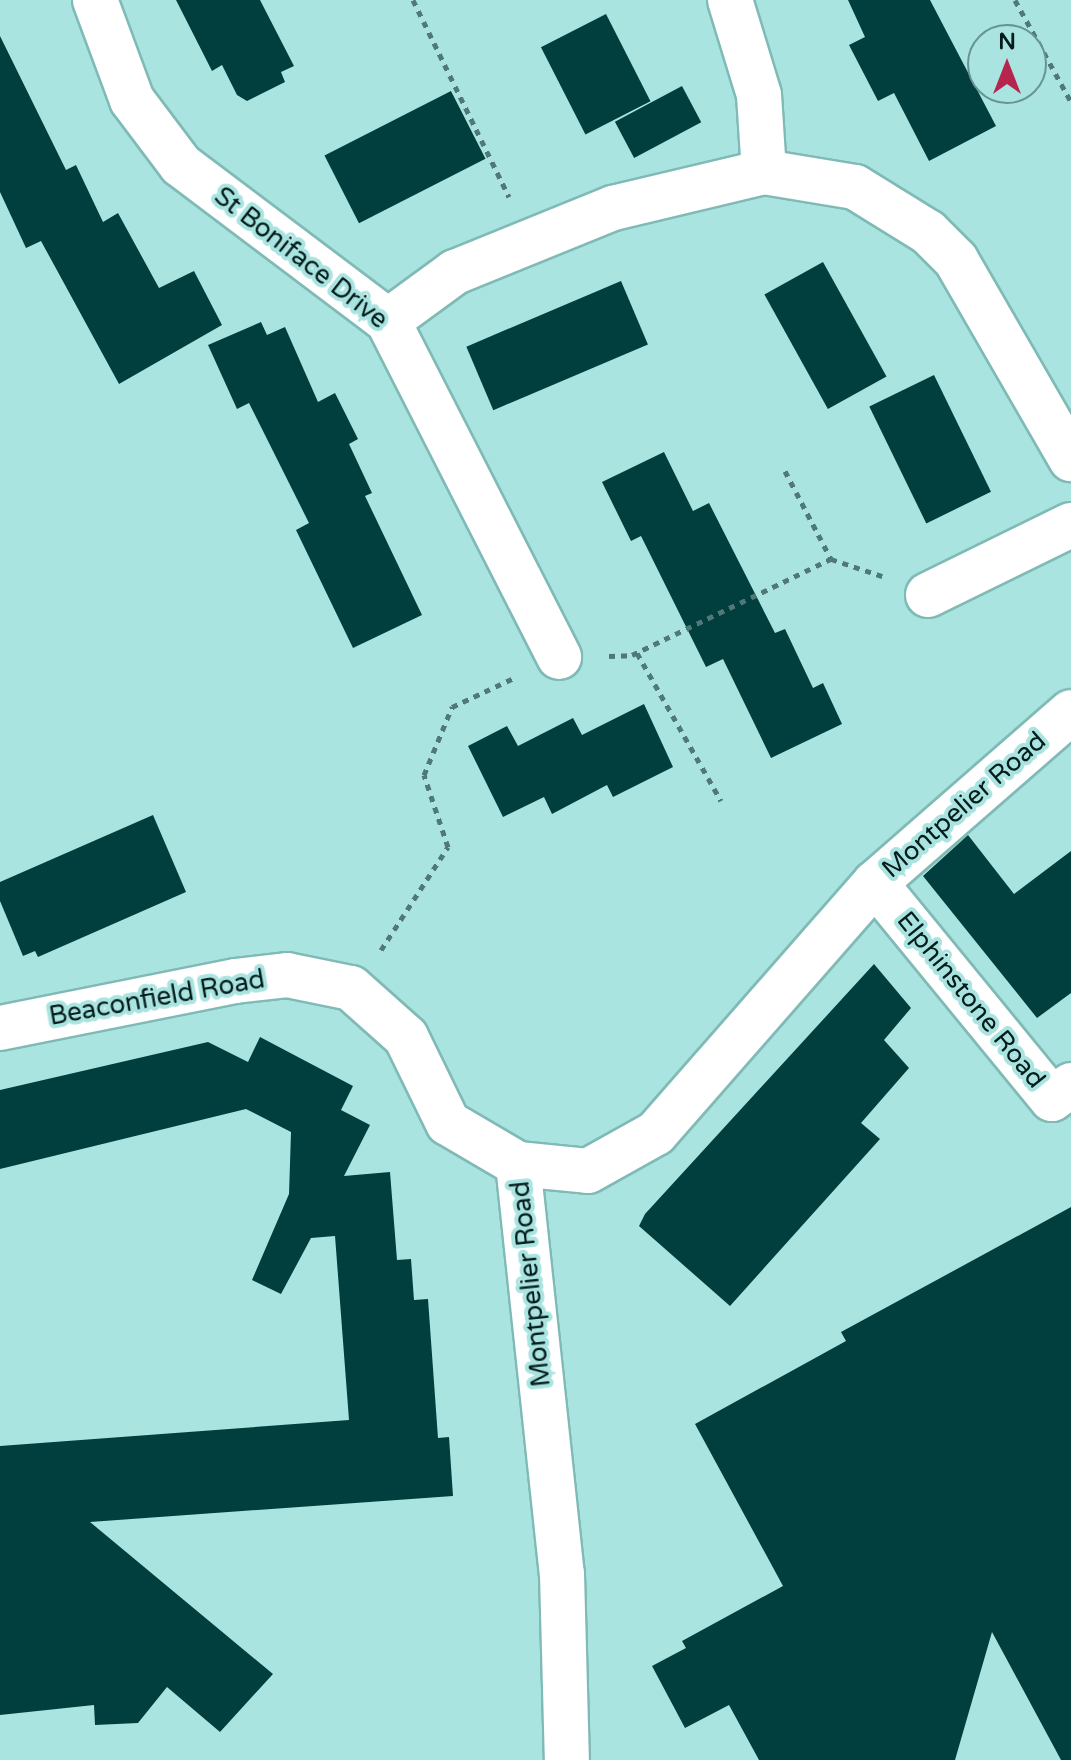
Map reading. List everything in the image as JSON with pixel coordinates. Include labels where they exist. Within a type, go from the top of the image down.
[{"type":"street","name":"St Boniface Drive","points":[[95,0],[132,100],[181,165],[388,321],[559,657]]},
{"type":"street","points":[[730,0],[759,95],[764,172]]},
{"type":"street","points":[[388,321],[455,272],[613,208],[764,172],[855,187],[928,232],[956,260],[1071,459]]},
{"type":"street","points":[[928,595],[1071,525]]},
{"type":"street","name":"Montpelier Road","points":[[567,1760],[562,1574],[518,1164],[588,1171],[656,1133],[875,883],[1071,712]]},
{"type":"street","name":"Elphinstone Road","points":[[875,883],[1052,1099],[1071,1085]]},
{"type":"street","name":"Beaconfield Road","points":[[4,1016],[287,975],[351,988]]},
{"type":"street","points":[[351,988],[406,1037],[448,1123],[518,1164]]},
{"type":"path","points":[[413,0],[531,242]]},
{"type":"path","points":[[1015,0],[1071,102]]},
{"type":"path","points":[[785,471],[831,559],[928,595]]},
{"type":"path","points":[[351,988],[448,847],[424,775],[452,707],[559,657],[637,653],[831,559]]},
{"type":"path","points":[[637,653],[721,801]]},
{"type":"building","points":[[176,0],[260,0],[294,66],[281,72],[285,82],[247,101],[237,95],[222,65],[212,71]]},
{"type":"building","points":[[848,0],[930,0],[967,71],[967,104],[984,104],[996,126],[929,161],[894,93],[878,101],[849,45],[865,37]]},
{"type":"building","points":[[606,14],[650,101],[585,134],[541,47]]},
{"type":"building","points":[[0,36],[66,170],[76,165],[103,222],[118,213],[159,288],[194,271],[222,325],[119,384],[41,241],[26,248],[0,192]]},
{"type":"building","points":[[682,86],[701,122],[634,158],[615,122]]},
{"type":"building","points":[[451,91],[486,159],[359,223],[324,155]]},
{"type":"building","points":[[823,262],[887,377],[828,409],[764,294]]},
{"type":"building","points":[[621,281],[648,345],[493,410],[466,347]]},
{"type":"building","points":[[261,322],[267,335],[285,327],[318,402],[335,393],[358,439],[349,444],[372,493],[365,496],[422,615],[353,648],[296,530],[309,523],[249,403],[237,409],[208,345]]},
{"type":"building","points":[[934,375],[991,492],[926,523],[869,407]]},
{"type":"building","points":[[664,452],[693,511],[709,503],[775,633],[785,629],[813,688],[823,683],[842,724],[771,758],[723,659],[706,667],[641,536],[631,541],[602,482]]},
{"type":"building","points":[[644,704],[673,767],[613,797],[607,785],[552,814],[544,797],[503,817],[468,746],[507,726],[518,746],[573,718],[582,735]]},
{"type":"building","points":[[153,815],[186,892],[38,957],[35,951],[23,956],[0,901],[0,882]]},
{"type":"building","points":[[968,835],[1014,894],[1071,851],[1071,993],[1037,1018],[923,876]]},
{"type":"building","points":[[874,964],[911,1008],[884,1040],[909,1068],[861,1123],[880,1139],[730,1306],[639,1226],[645,1214]]},
{"type":"building","points":[[260,1037],[353,1086],[341,1110],[370,1125],[344,1176],[390,1172],[397,1260],[411,1259],[414,1300],[428,1299],[438,1438],[449,1437],[453,1496],[90,1522],[273,1674],[220,1732],[167,1687],[138,1723],[95,1725],[94,1705],[0,1715],[0,1446],[349,1420],[335,1236],[311,1238],[281,1294],[252,1280],[289,1194],[291,1132],[246,1109],[0,1169],[0,1090],[208,1042],[248,1062]]},
{"type":"building","points":[[1071,1207],[1071,1760],[1061,1760],[992,1632],[955,1760],[759,1760],[729,1705],[685,1728],[652,1666],[686,1648],[682,1641],[783,1586],[695,1424],[846,1341],[841,1332]]}]
